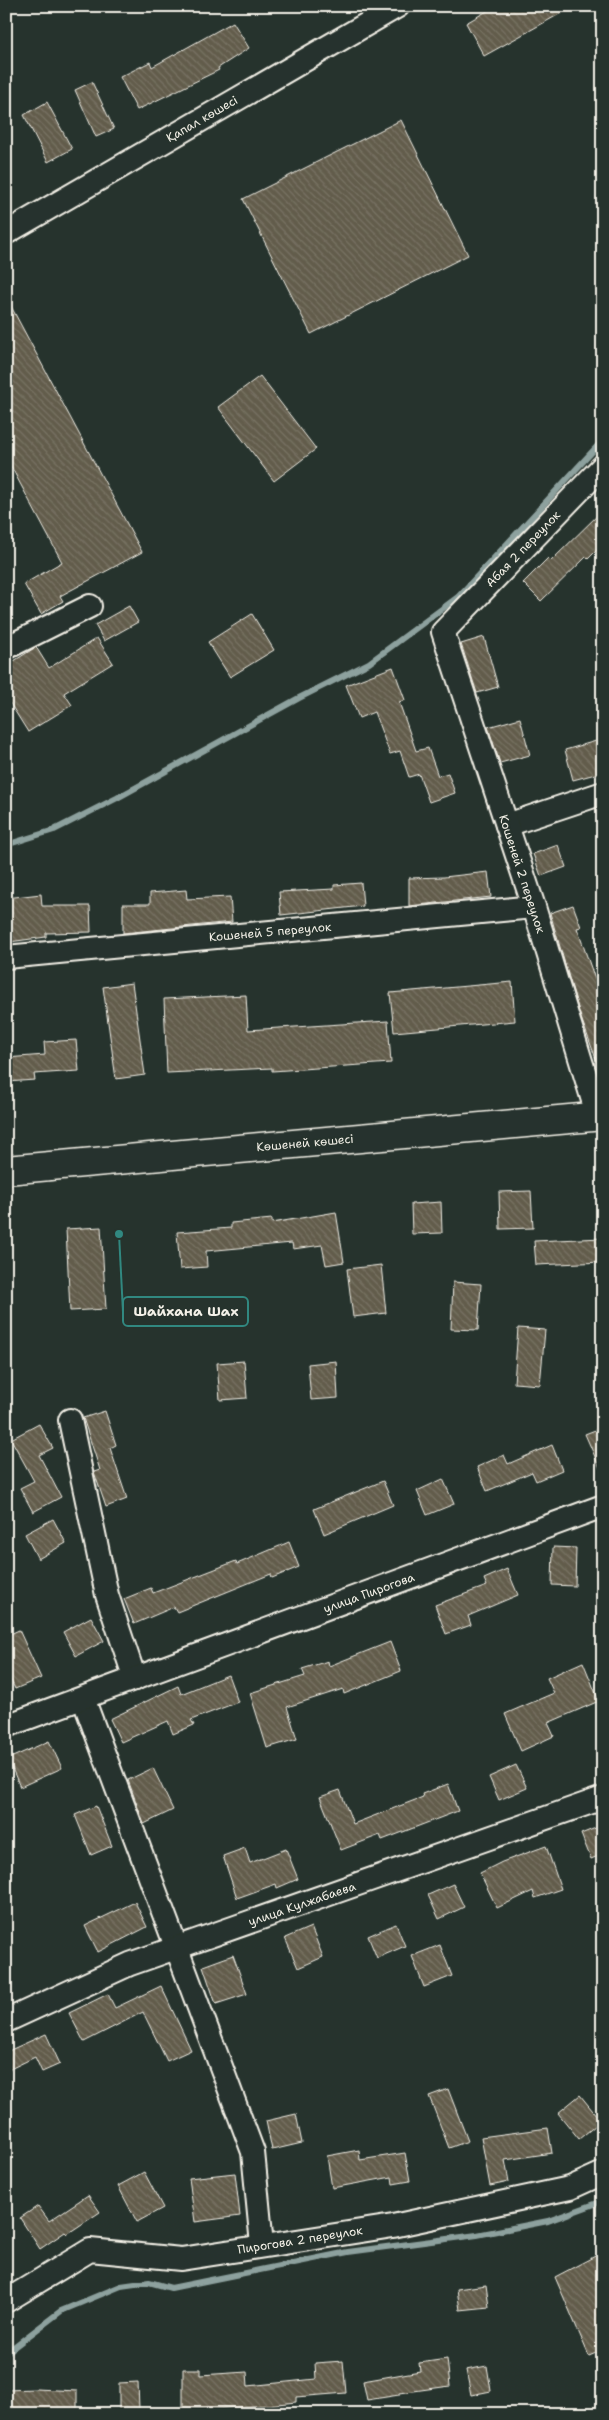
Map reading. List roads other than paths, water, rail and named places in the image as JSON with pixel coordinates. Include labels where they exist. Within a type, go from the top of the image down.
[{"type":"main road","name":"Көшеней көшесі","points":[[6,1170],[601,1116]]},
{"type":"street","name":"Қапал көшесі","points":[[6,233],[398,6]]},
{"type":"street","name":"Абая 2 переулок","points":[[443,632],[603,466]]},
{"type":"street","points":[[6,648],[90,606]]},
{"type":"street","name":"Кошеней 2 переулок","points":[[443,632],[601,1116]]},
{"type":"street","points":[[507,825],[603,793]]},
{"type":"street","name":"Кошеней 5 переулок","points":[[6,957],[534,907]]},
{"type":"street","points":[[70,1420],[107,1595],[135,1679]]},
{"type":"street","name":"улица Пирогова","points":[[6,1726],[603,1506]]},
{"type":"street","points":[[83,1698],[253,2152],[262,2245]]},
{"type":"street","name":"улица Кулжабаева","points":[[6,2022],[130,1964],[603,1798]]},
{"type":"street","name":"Пирогова 2 переулок","points":[[6,2301],[90,2250],[181,2259],[393,2226],[570,2188],[603,2173]]},
{"type":"waterway","points":[[6,845],[54,830],[117,798],[299,698],[369,663],[458,597],[603,440]]},
{"type":"waterway","points":[[6,2353],[61,2311],[121,2286],[149,2282],[171,2288],[348,2252],[477,2235],[548,2221],[603,2201]]},
{"type":"place","name":"Шайхана Шах","points":[[119,1234]]}]
